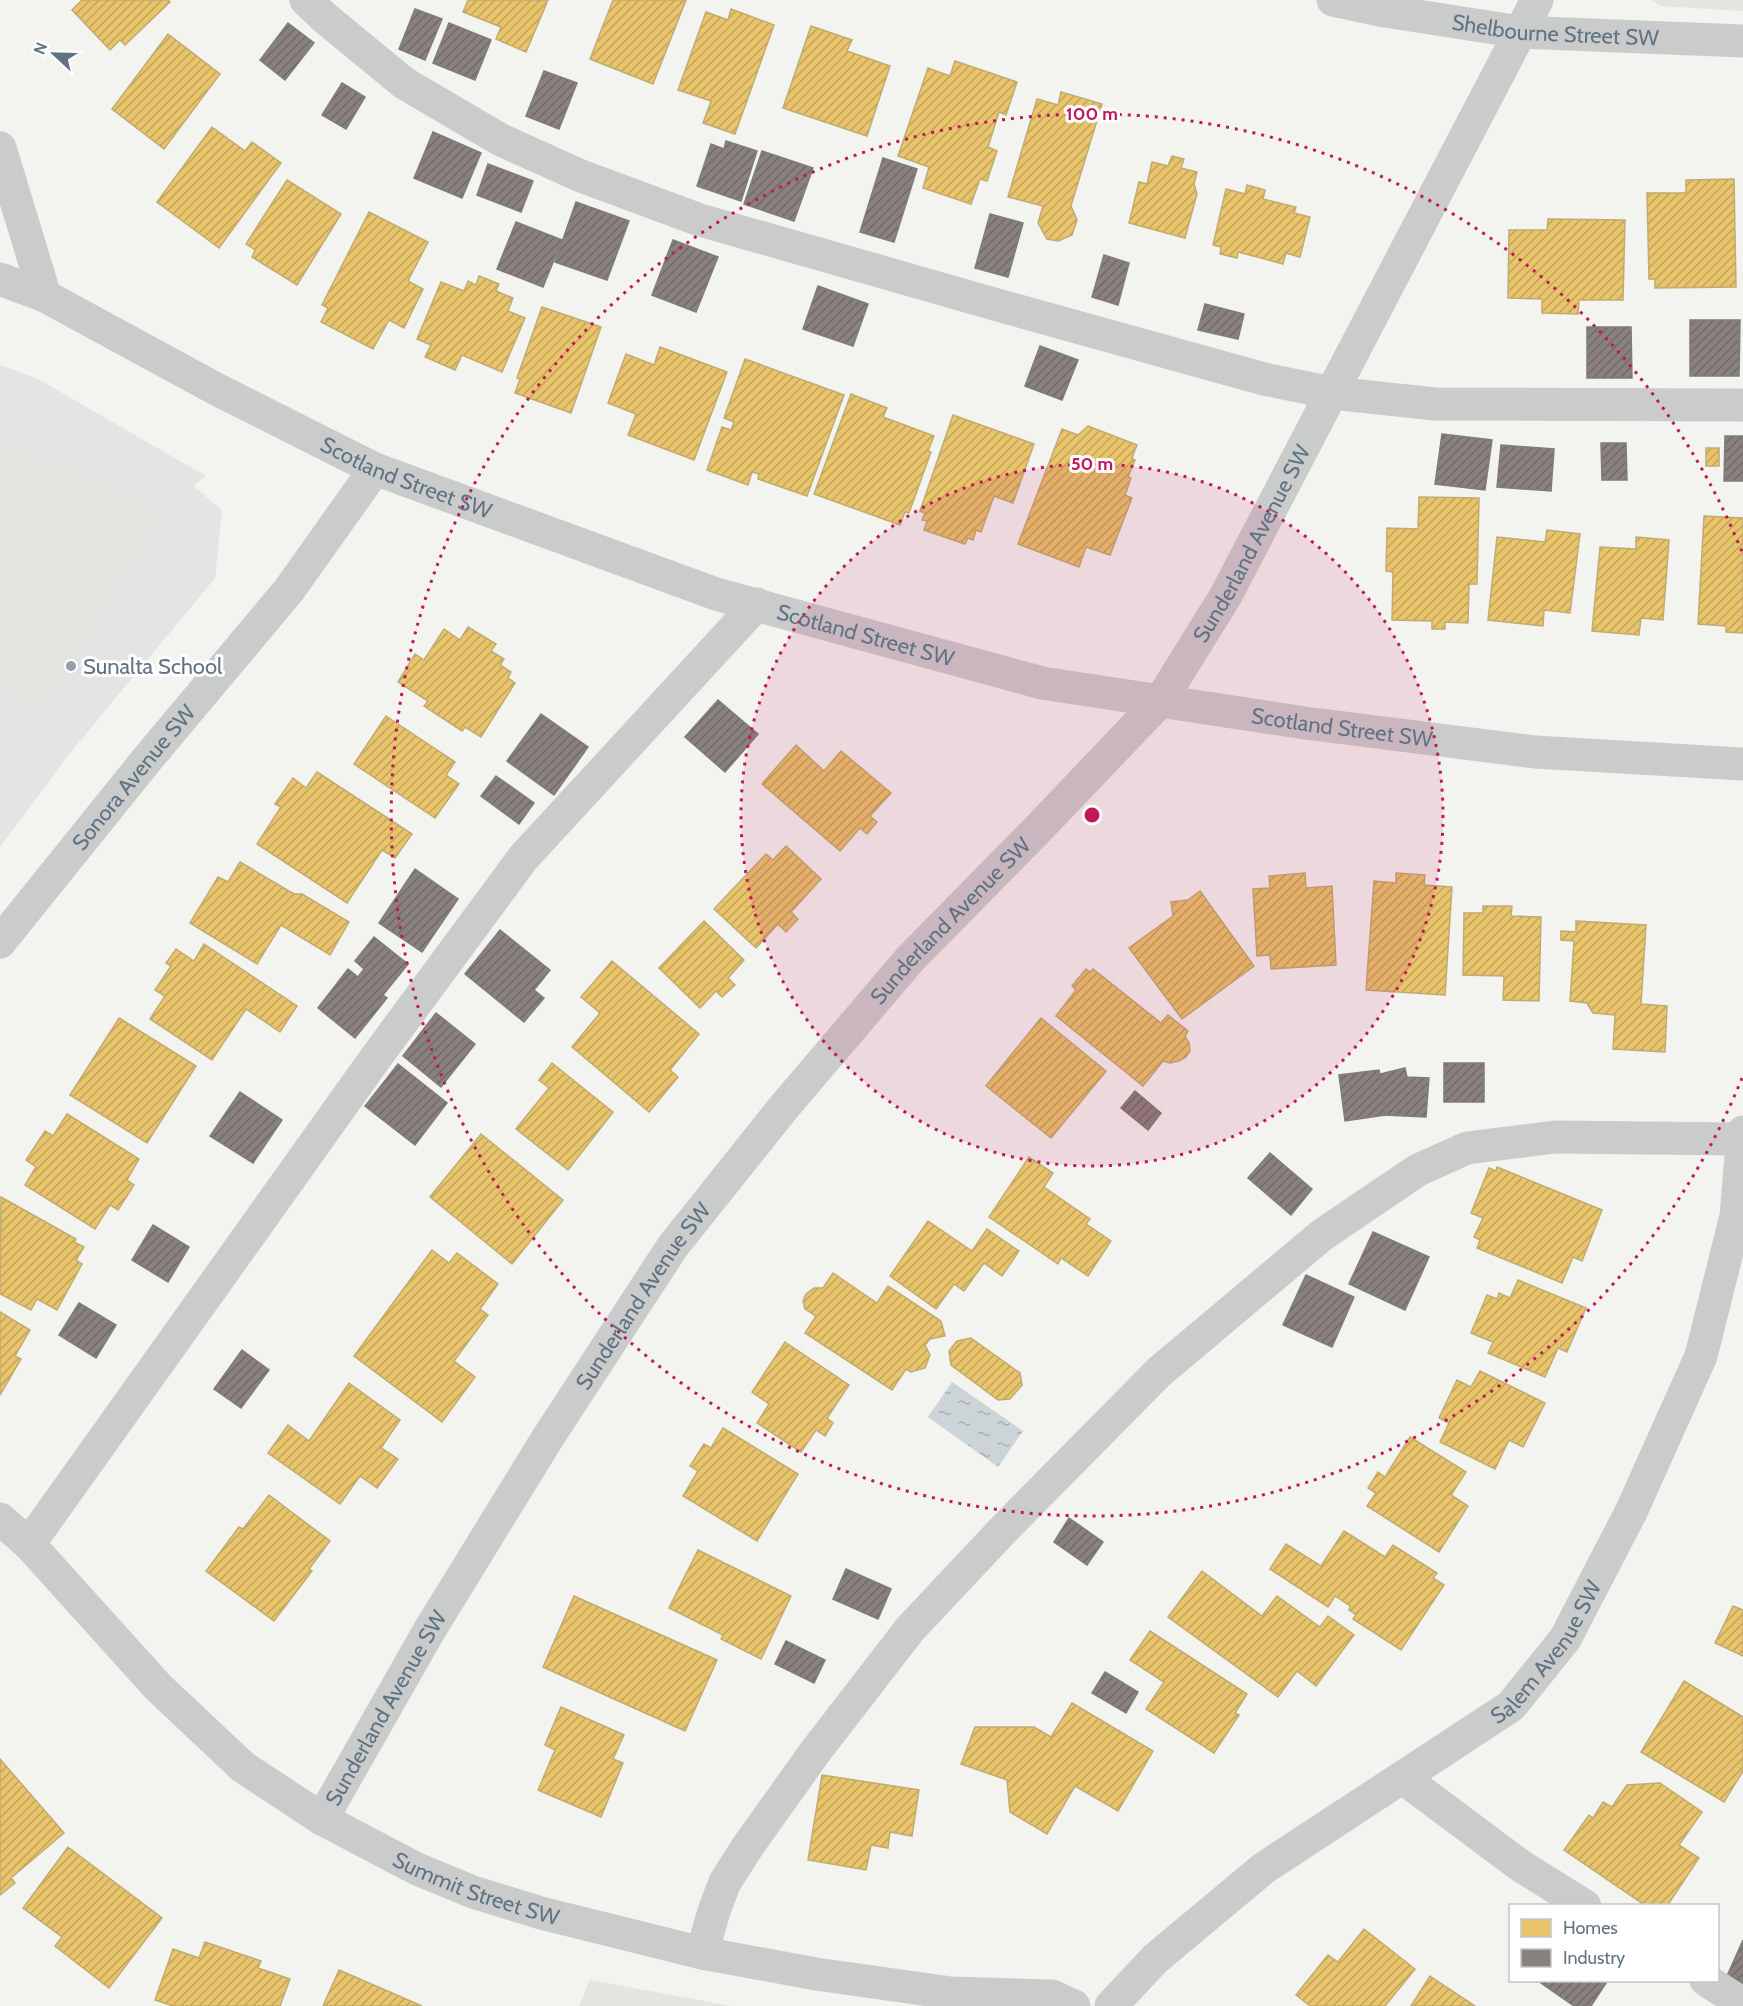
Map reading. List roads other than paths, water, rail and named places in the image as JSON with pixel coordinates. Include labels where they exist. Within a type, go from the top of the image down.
[{"type":"street","points":[[306,0],[404,83],[501,140],[581,176],[700,220],[1241,372],[1332,393],[1435,404],[1743,405]]},
{"type":"street","name":"Shelbourne Street SW","points":[[1333,0],[1385,11],[1520,32],[1743,41]]},
{"type":"street","name":"Sunderland Avenue SW","points":[[322,1820],[429,1631],[546,1439],[672,1246],[784,1107],[910,959],[1161,700],[1225,597],[1537,0]]},
{"type":"street","points":[[0,148],[45,296]]},
{"type":"street","name":"Scotland Street SW","points":[[0,279],[45,296],[218,390],[375,469],[716,594],[1042,683],[1305,723],[1534,752],[1743,764]]},
{"type":"street","name":"Sonora Avenue SW","points":[[0,942],[149,757],[289,590],[375,469]]},
{"type":"street","points":[[29,1544],[377,1056],[523,858],[757,604]]},
{"type":"street","name":"Salem Avenue SW","points":[[1111,2006],[1155,1959],[1264,1868],[1511,1706],[1565,1639],[1631,1512],[1701,1356],[1736,1216],[1743,1132]]},
{"type":"street","points":[[702,1953],[725,1882],[748,1846],[815,1752],[910,1629],[1005,1528],[1159,1372],[1323,1235],[1418,1170],[1467,1148],[1555,1137],[1742,1139]]},
{"type":"street","name":"Summit Street SW","points":[[0,1519],[29,1544],[158,1687],[243,1767],[322,1820],[417,1869],[473,1892],[541,1913],[702,1953],[816,1974],[951,1993],[1052,1996],[1074,2006]]},
{"type":"street","points":[[1403,1778],[1521,1866],[1583,1904]]},
{"type":"street","points":[[1709,1982],[1743,2004]]},
{"type":"water","points":[[952,1382],[1023,1431],[998,1467],[928,1417]]},
{"type":"place","name":"Sunalta School","points":[[71,666]]}]
